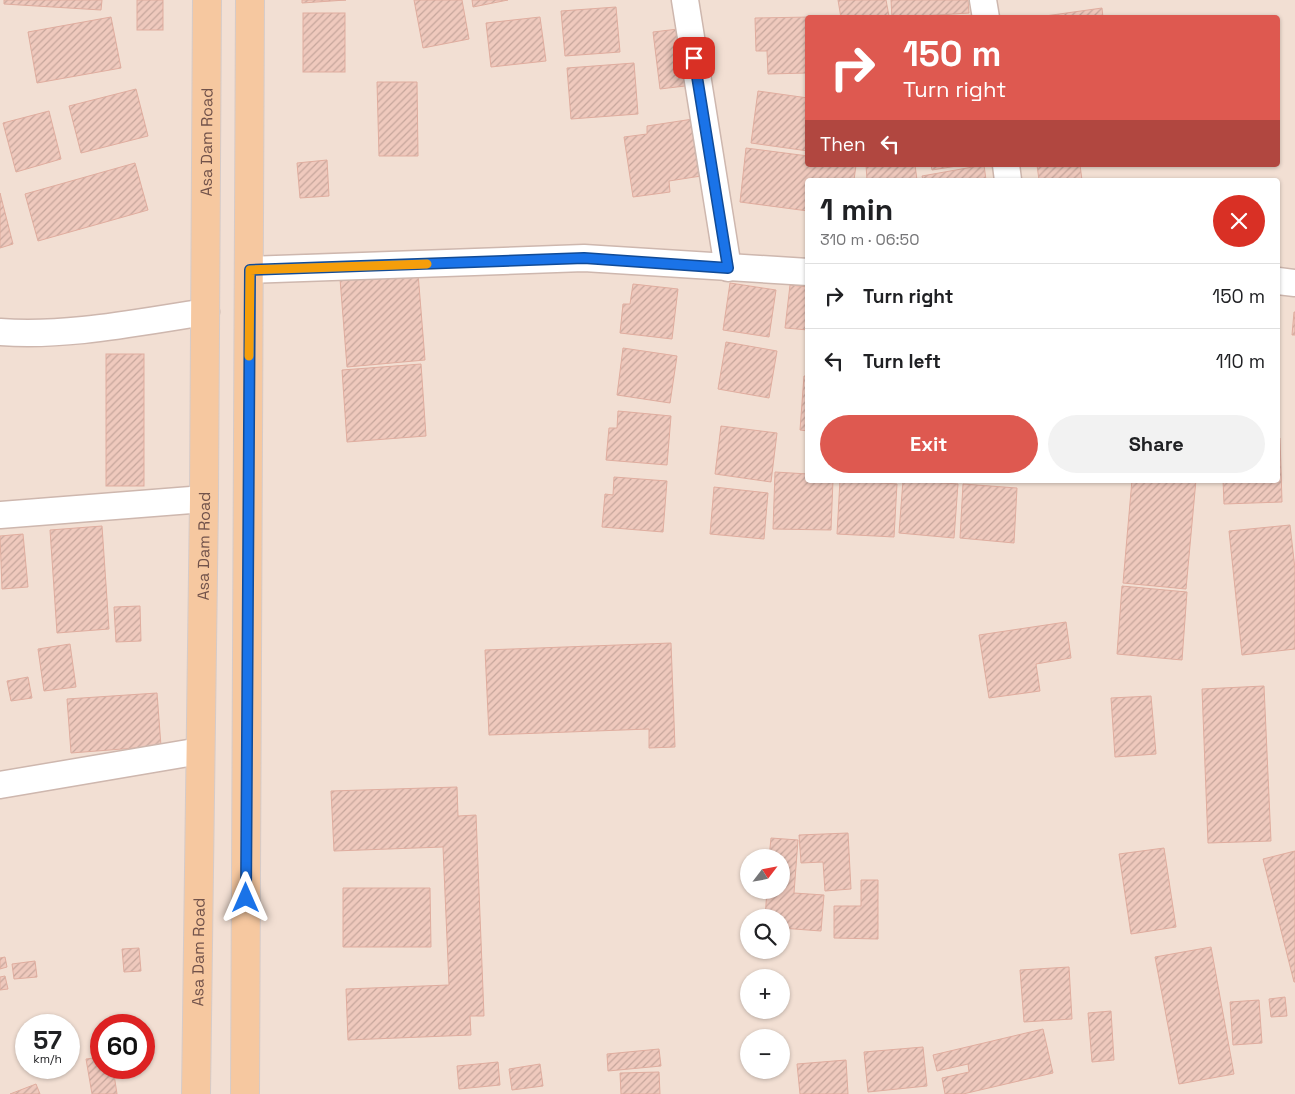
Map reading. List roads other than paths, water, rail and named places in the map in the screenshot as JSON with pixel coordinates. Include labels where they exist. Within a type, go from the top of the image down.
[{"type":"main road","name":"Asa Dam Road","points":[[196,1094],[206,312],[206,0]]},
{"type":"main road","points":[[245,1094],[250,0]]},
{"type":"street","points":[[684,0],[728,268]]},
{"type":"street","points":[[983,0],[986,15]]},
{"type":"street","points":[[250,270],[584,258],[805,272]]},
{"type":"street","points":[[1280,281],[1295,283]]},
{"type":"street","points":[[0,332],[20,334],[71,332],[206,312]]},
{"type":"street","points":[[0,515],[204,500]]},
{"type":"street","points":[[0,785],[200,751]]}]
